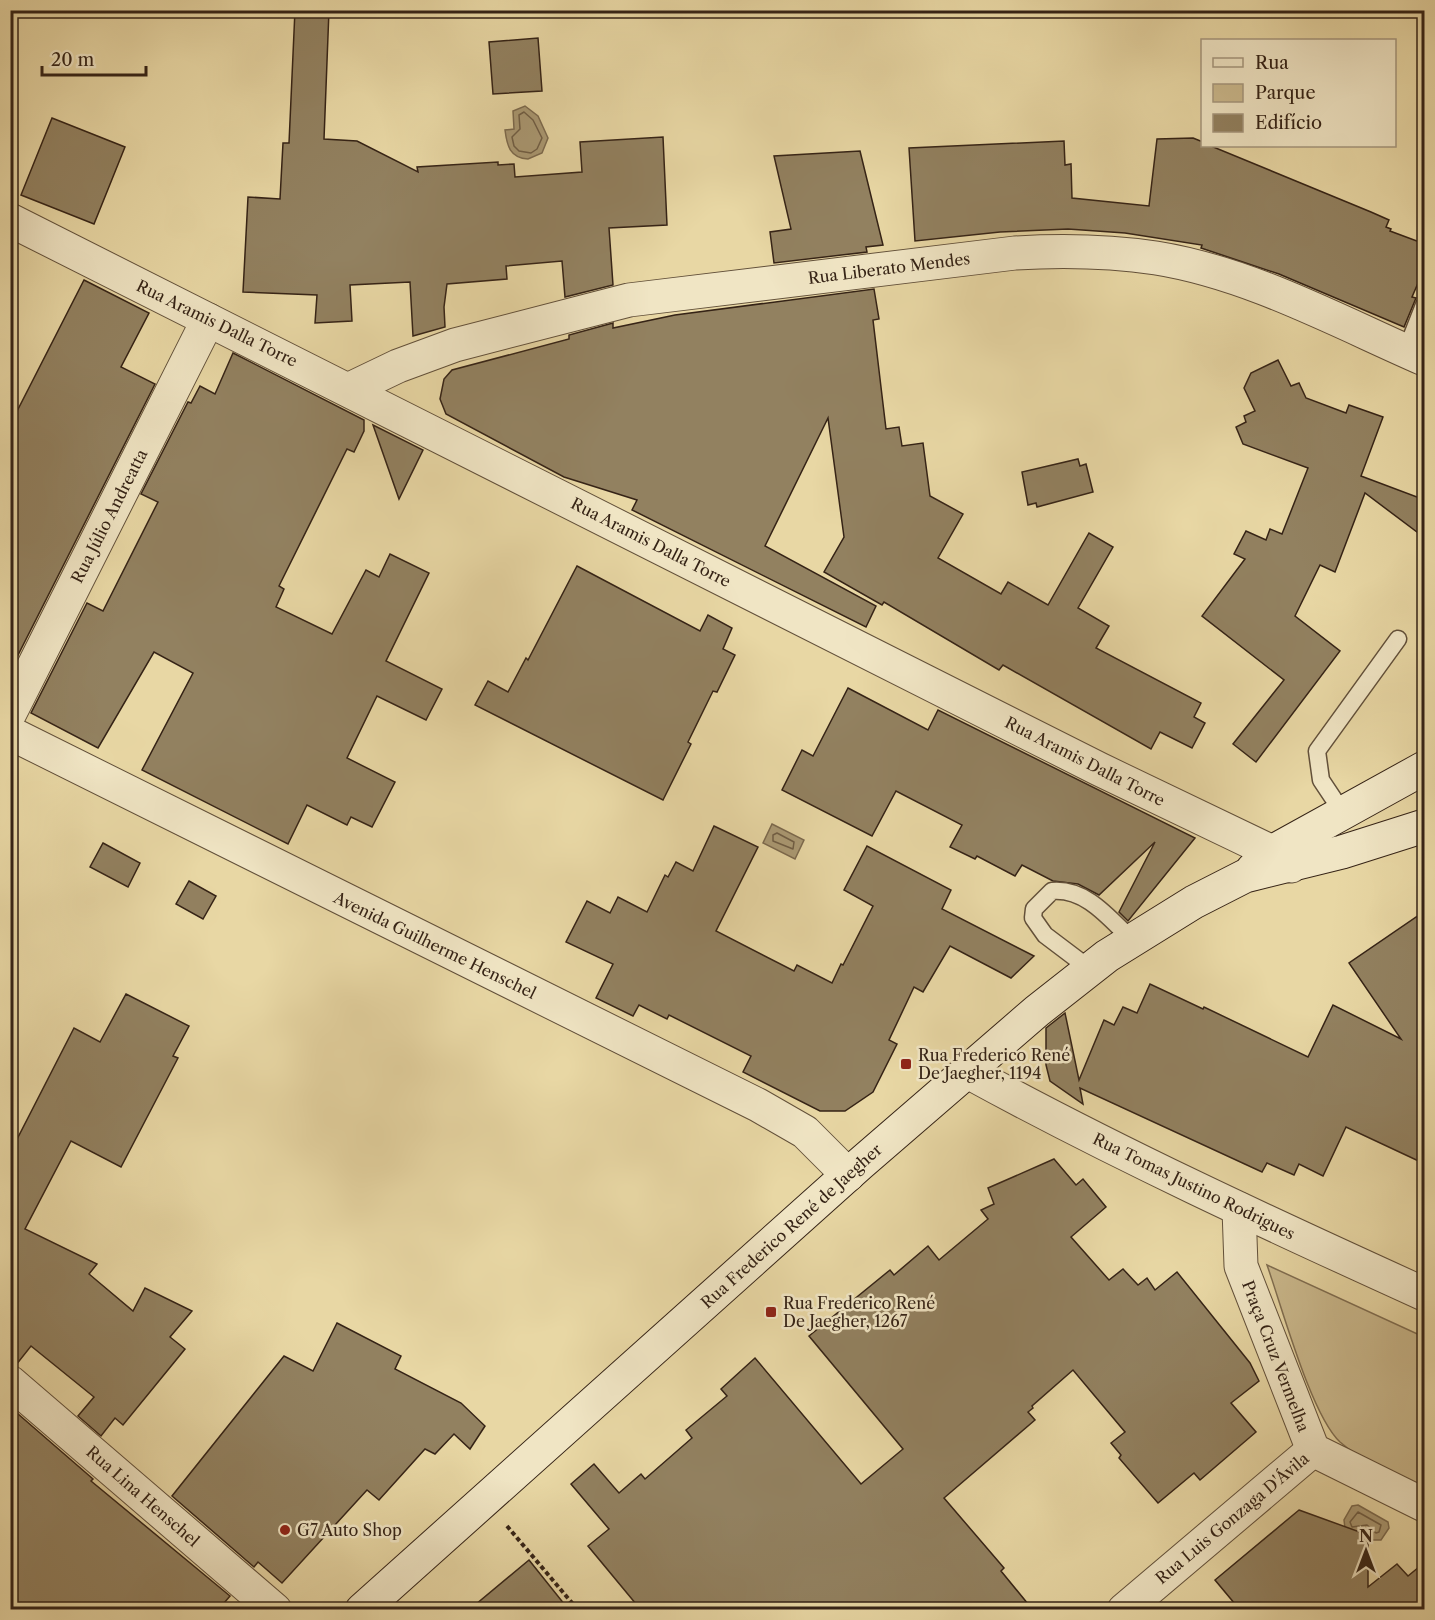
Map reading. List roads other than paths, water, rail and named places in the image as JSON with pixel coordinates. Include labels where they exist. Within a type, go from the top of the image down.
[{"type":"street","name":"Rua Aramis Dalla Torre","points":[[10,220],[1281,859]]},
{"type":"street","name":"Rua Liberato Mendes","points":[[350,389],[398,366],[455,345],[629,300],[1016,253],[1059,250],[1101,251],[1158,258],[1225,275],[1415,355]]},
{"type":"street","name":"Rua Júlio Andreatta","points":[[10,713],[208,320]]},
{"type":"street","name":"Avenida Guilherme Henschel","points":[[10,733],[758,1105],[805,1132],[848,1175]]},
{"type":"street","name":"Rua Frederico René de Jaegher","points":[[362,1610],[848,1175],[1037,1011],[1090,969],[1194,902],[1281,859],[1343,813],[1425,768]]},
{"type":"street","name":"Rua Frederico René de Jaegher","points":[[1281,859],[1425,826]]},
{"type":"street","name":"Rua Tomas Justino Rodrigues","points":[[968,1072],[1057,1120],[1239,1209],[1425,1294]]},
{"type":"street","name":"Praça Cruz Vermelha","points":[[1239,1209],[1241,1266],[1313,1450],[1425,1505]]},
{"type":"street","name":"Rua Lina Henschel","points":[[10,1382],[276,1610]]},
{"type":"street","name":"Rua Luis Gonzaga D'Ávila","points":[[1124,1610],[1313,1450]]},
{"type":"lane","points":[[1415,355],[1425,305]]},
{"type":"lane","points":[[1343,813],[1321,780],[1317,751],[1398,639]]},
{"type":"lane","points":[[1090,969],[1045,935],[1033,918],[1034,909],[1052,891],[1066,890],[1093,903],[1132,940]]},
{"type":"water","points":[[525,106],[538,116],[548,138],[542,153],[528,159],[513,154],[505,130],[514,129],[513,111]]},
{"type":"water","points":[[772,824],[804,840],[795,859],[763,843]]},
{"type":"water","points":[[1358,1505],[1388,1522],[1389,1528],[1381,1540],[1373,1540],[1366,1531],[1357,1533],[1345,1528],[1344,1520],[1352,1506]]},
{"type":"place","name":"Rua Frederico René De Jaegher, 1194","points":[[906,1064]]},
{"type":"place","name":"Rua Frederico René De Jaegher, 1267","points":[[771,1312]]},
{"type":"place","name":"G7 Auto Shop","points":[[285,1530]]}]
